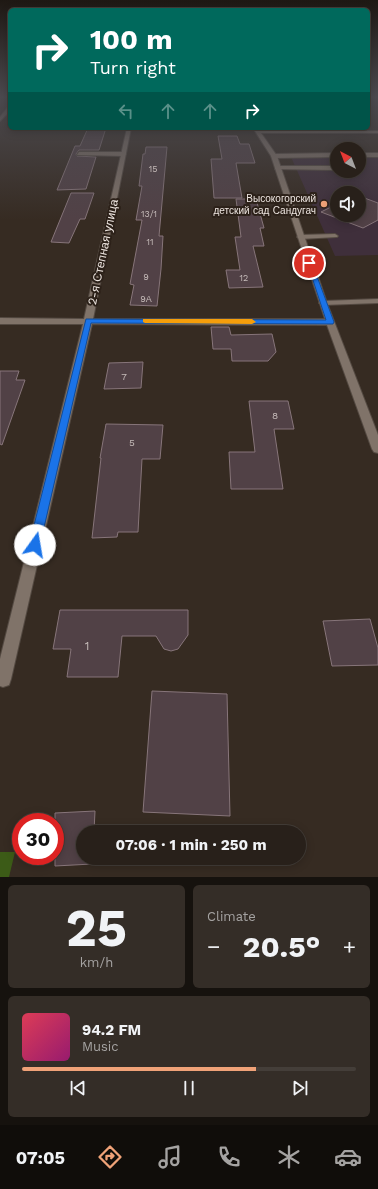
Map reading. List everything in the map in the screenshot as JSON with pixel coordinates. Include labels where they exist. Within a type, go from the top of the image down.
[{"type":"street","name":"2-я Степная улица","points":[[3,679],[88,321],[126,138]]},
{"type":"street","points":[[261,138],[274,156],[323,303],[378,449]]},
{"type":"street","points":[[79,154],[123,154]]},
{"type":"street","points":[[274,156],[330,155]]},
{"type":"street","points":[[366,155],[378,155]]},
{"type":"street","points":[[277,168],[330,168]]},
{"type":"street","points":[[300,237],[335,236]]},
{"type":"street","points":[[323,303],[378,302]]},
{"type":"street","points":[[0,321],[330,322]]},
{"type":"shaded area","name":"Высокогорский детский сад Сандугач","points":[[291,157],[330,157],[330,178],[366,178],[366,157],[378,157],[378,255],[335,256]]},
{"type":"green space","points":[[0,852],[12,852],[12,864],[9,877],[0,877]]},
{"type":"building","points":[[84,138],[103,138],[99,150],[79,150],[76,154],[77,156],[96,157],[86,189],[57,190],[75,146],[80,146]]},
{"type":"building","points":[[218,138],[238,138],[240,144],[249,144],[255,163],[236,163],[242,198],[214,198],[211,159],[222,159]]},
{"type":"building","points":[[146,147],[167,147],[159,236],[163,236],[157,306],[130,305],[134,285],[130,284],[142,220],[136,220],[142,186],[139,186],[143,154],[145,154]]},
{"type":"building","points":[[71,193],[94,193],[85,219],[80,219],[69,243],[51,242]]},
{"type":"building","points":[[236,199],[256,199],[264,228],[260,228],[264,246],[253,246],[263,287],[229,288],[226,270],[240,270],[235,237],[241,237]]},
{"type":"building","points":[[366,199],[378,203],[378,220],[363,228],[347,222],[366,222]]},
{"type":"building","points":[[330,208],[330,215],[321,212]]},
{"type":"building","points":[[211,327],[229,327],[231,335],[272,334],[276,352],[268,361],[232,361],[231,349],[213,349]]},
{"type":"building","points":[[143,362],[141,388],[104,389],[109,363]]},
{"type":"building","points":[[0,371],[19,371],[16,380],[25,380],[2,445],[0,444]]},
{"type":"building","points":[[249,401],[288,401],[294,429],[274,429],[283,489],[231,489],[229,452],[255,452]]},
{"type":"building","points":[[106,424],[163,425],[160,459],[142,459],[138,532],[118,532],[117,537],[92,538],[100,458]]},
{"type":"building","points":[[60,610],[188,610],[188,635],[178,649],[171,651],[164,649],[156,636],[122,636],[118,677],[67,677],[71,649],[53,649]]},
{"type":"building","points":[[370,619],[378,648],[378,665],[332,666],[323,621]]},
{"type":"building","points":[[152,691],[227,694],[230,816],[143,812]]},
{"type":"building","points":[[95,811],[94,825],[76,825],[76,865],[55,866],[64,865],[64,813],[55,813]]},
{"type":"slow traffic","points":[[145,321],[252,322]]},
{"type":"place","name":"Высокогорский детский сад Сандугач","points":[[324,204]]},
{"type":"route","points":[[35,545],[88,321],[330,322],[309,263]]}]
